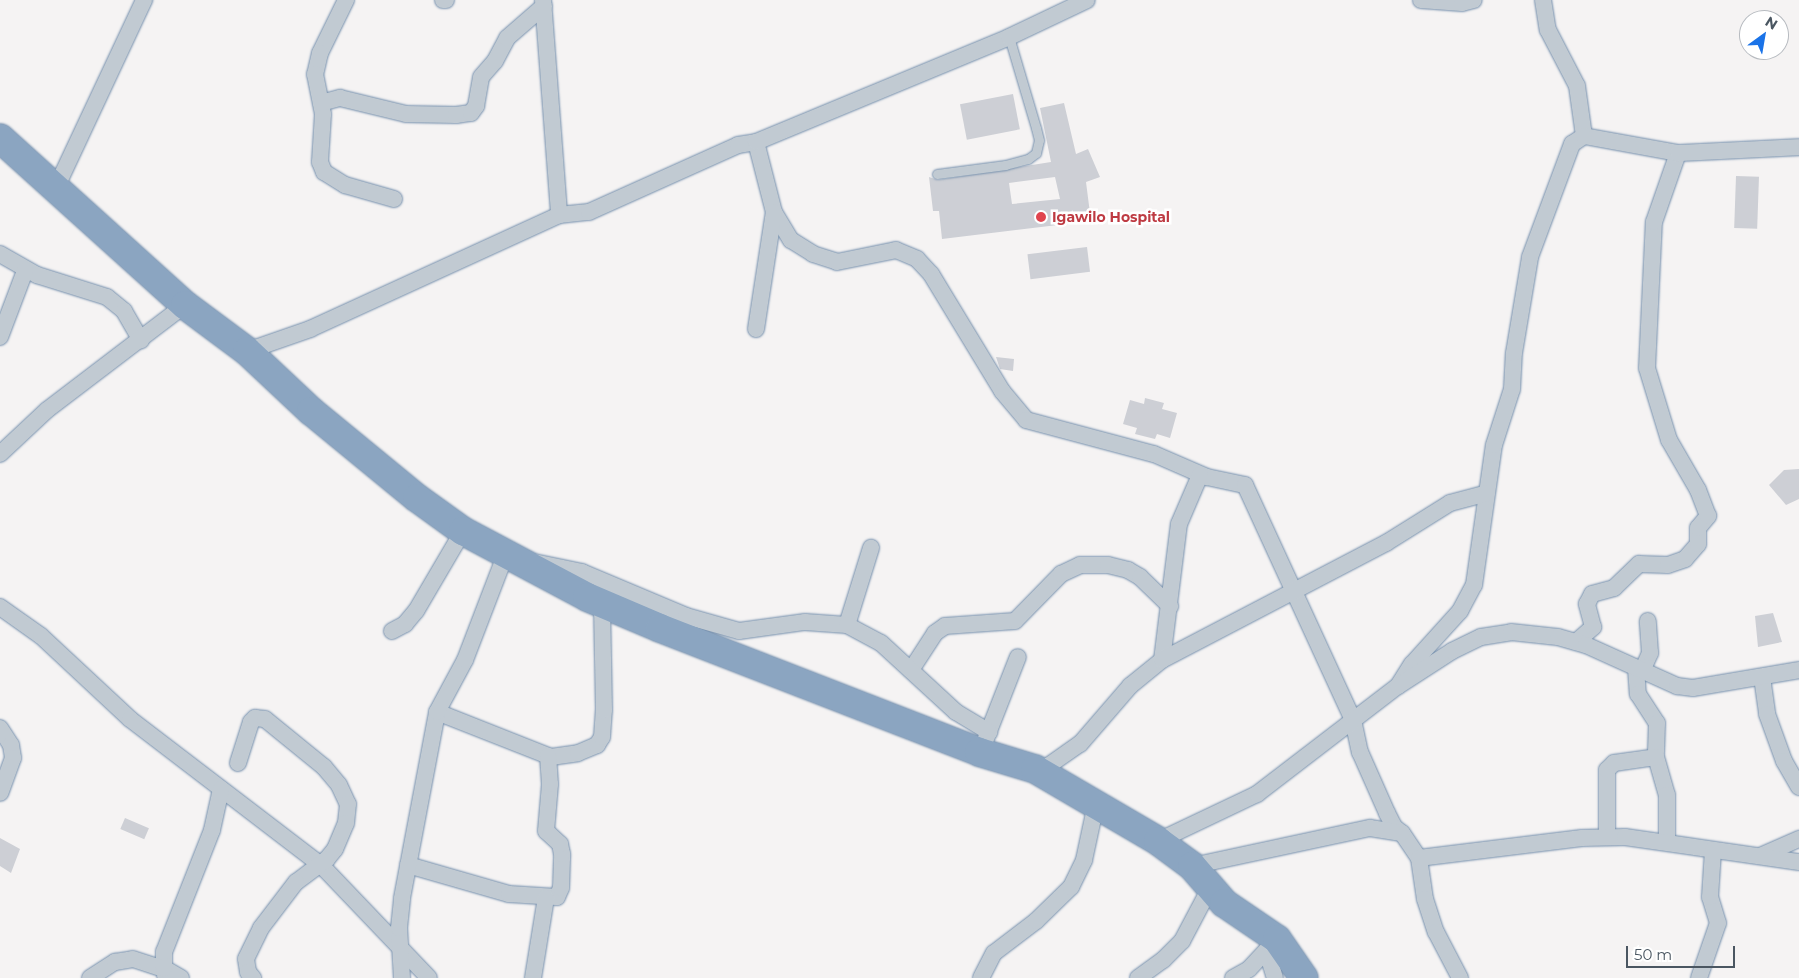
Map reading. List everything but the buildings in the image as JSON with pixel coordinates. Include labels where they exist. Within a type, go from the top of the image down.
[{"type":"highway","points":[[0,138],[185,305],[247,351],[311,411],[417,498],[463,531],[505,556],[660,628],[984,742],[1035,769],[1158,841],[1192,866],[1224,903],[1304,978]]},
{"type":"street","points":[[56,188],[144,0]]},
{"type":"street","points":[[346,0],[317,62],[314,80],[321,103],[322,169],[355,189],[394,199]]},
{"type":"street","points":[[247,351],[310,329],[559,215],[589,212],[738,144],[756,142],[1009,37],[1087,0]]},
{"type":"street","points":[[1421,0],[1462,3],[1474,0]]},
{"type":"street","points":[[1543,0],[1548,30],[1577,86],[1584,136]]},
{"type":"street","points":[[321,103],[340,98],[406,114],[471,112],[476,106],[481,78],[495,61],[507,38],[544,3]]},
{"type":"street","points":[[544,3],[559,215]]},
{"type":"street","points":[[1398,686],[1412,664],[1460,611],[1474,585],[1494,445],[1512,389],[1514,353],[1530,257],[1565,154],[1572,144],[1584,136],[1678,153],[1799,147]]},
{"type":"street","points":[[756,142],[774,212],[791,240],[830,260],[853,260],[896,250],[917,259],[930,274],[1002,391],[1026,420],[1154,454],[1200,475],[1245,485],[1295,589],[1352,720],[1368,770],[1394,827],[1402,833],[1419,858],[1428,907],[1460,978]]},
{"type":"street","points":[[1576,642],[1593,627],[1587,603],[1592,594],[1614,588],[1639,564],[1668,565],[1684,558],[1698,544],[1698,528],[1708,516],[1698,490],[1669,440],[1647,368],[1654,222],[1678,153]]},
{"type":"street","points":[[756,329],[774,212]]},
{"type":"street","points":[[0,254],[25,270],[107,297],[124,311],[140,341]]},
{"type":"street","points":[[0,337],[25,270]]},
{"type":"street","points":[[0,454],[47,410],[185,305]]},
{"type":"street","points":[[1162,660],[1170,606],[1173,558],[1179,524],[1200,475]]},
{"type":"street","points":[[1035,769],[1048,766],[1080,744],[1130,686],[1162,660],[1220,626],[1276,603],[1295,589],[1386,543],[1450,503],[1487,494]]},
{"type":"street","points":[[392,631],[405,624],[416,611],[463,531]]},
{"type":"street","points":[[847,625],[871,548]]},
{"type":"street","points":[[402,978],[399,920],[437,712],[465,660],[505,556],[582,572],[686,616],[739,631],[805,622],[847,625],[881,643],[956,712],[984,742],[1018,657]]},
{"type":"street","points":[[911,670],[935,633],[945,626],[1015,621],[1061,574],[1080,565],[1114,565],[1128,570],[1140,577],[1170,606]]},
{"type":"street","points":[[437,712],[548,756],[578,753],[602,740],[604,710],[602,601]]},
{"type":"street","points":[[0,607],[41,636],[130,719],[321,865],[429,978]]},
{"type":"street","points":[[1648,621],[1650,653],[1639,670],[1638,694],[1657,723],[1656,757],[1667,795],[1667,841]]},
{"type":"street","points":[[1158,841],[1257,794],[1398,686],[1452,651],[1481,637],[1511,632],[1576,642],[1639,670],[1693,688],[1799,670]]},
{"type":"street","points":[[1762,677],[1767,714],[1784,762],[1799,787]]},
{"type":"street","points":[[238,763],[251,722],[262,718],[272,723],[336,781],[347,800],[348,814],[338,842],[321,865],[306,873],[261,928],[246,960],[248,972],[253,978]]},
{"type":"street","points":[[0,728],[11,745],[13,758],[0,793]]},
{"type":"street","points":[[408,865],[509,894],[556,898],[560,894],[561,845],[546,831],[550,784],[548,756]]},
{"type":"street","points":[[1607,836],[1607,770],[1614,764],[1656,757]]},
{"type":"street","points":[[165,974],[164,952],[212,830],[221,789]]},
{"type":"street","points":[[982,978],[994,953],[1036,921],[1071,887],[1084,860],[1096,804]]},
{"type":"street","points":[[1192,866],[1370,828],[1402,833]]},
{"type":"street","points":[[1419,858],[1607,836],[1667,841],[1713,850],[1799,862]]},
{"type":"street","points":[[1745,855],[1763,856],[1799,839]]},
{"type":"street","points":[[1699,978],[1719,920],[1710,897],[1713,850]]},
{"type":"street","points":[[1138,978],[1163,960],[1182,941],[1210,888]]},
{"type":"street","points":[[533,978],[546,898]]},
{"type":"street","points":[[1234,978],[1272,946]]},
{"type":"street","points":[[1272,946],[1275,978]]},
{"type":"street","points":[[90,978],[104,967],[122,960],[140,961],[165,974],[181,978]]},
{"type":"lane","points":[[936,174],[1005,165],[1028,159],[1036,153],[1039,140],[1009,37]]},
{"type":"place","name":"Igawilo Hospital","points":[[1041,217]]}]
